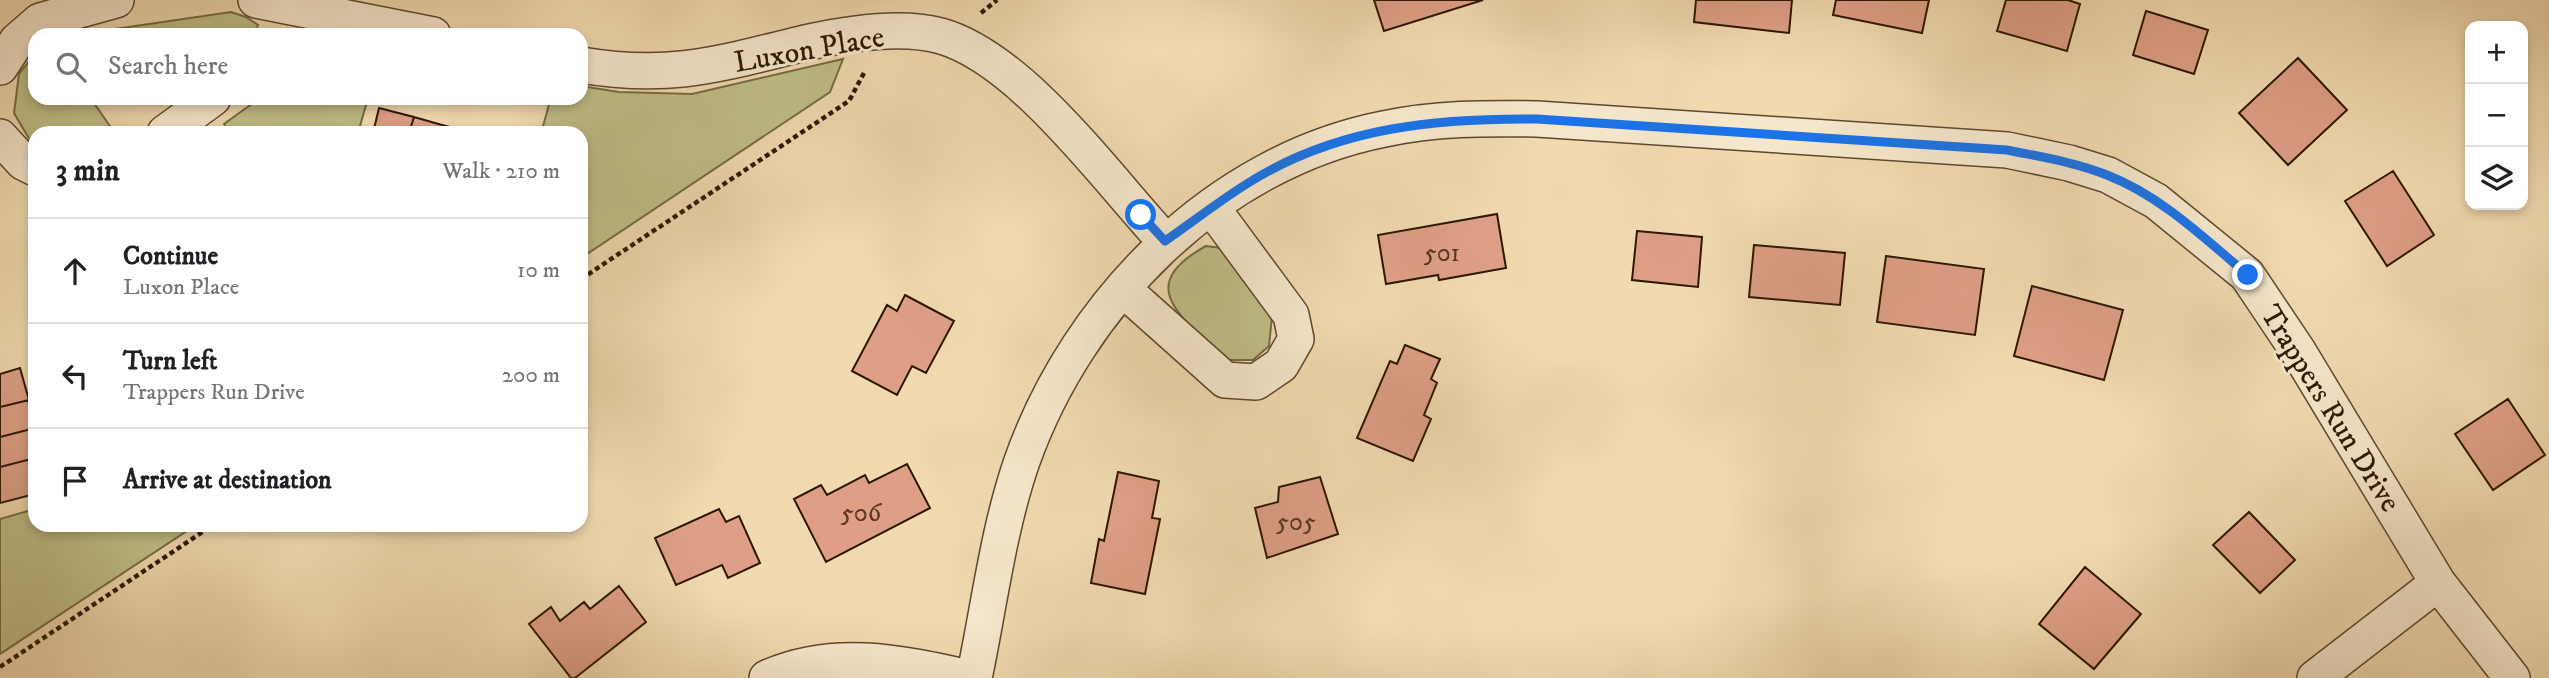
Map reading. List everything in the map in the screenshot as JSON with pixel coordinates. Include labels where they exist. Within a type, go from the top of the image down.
[{"type":"street","points":[[31,28],[40,20],[116,0]]},
{"type":"street","points":[[256,0],[303,25],[342,28]]},
{"type":"street","points":[[0,67],[17,41],[28,31]]},
{"type":"street","name":"Luxon Place","points":[[588,66],[620,71],[666,72],[712,67],[822,40],[886,33],[938,35],[962,43],[988,58],[1034,95],[1165,241]]},
{"type":"street","points":[[174,126],[203,105]]},
{"type":"street","name":"Trappers Run Drive","points":[[972,678],[1009,508],[1022,463],[1052,391],[1078,347],[1123,289],[1165,241],[1254,179],[1318,148],[1383,129],[1459,118],[1537,119],[2007,150],[2069,163],[2108,175],[2156,201],[2248,275],[2298,351],[2438,583],[2512,678]]},
{"type":"street","points":[[0,137],[28,164]]},
{"type":"street","points":[[1123,289],[1225,380],[1256,382],[1281,365],[1296,339],[1291,314],[1212,208]]},
{"type":"street","points":[[2315,678],[2438,583]]},
{"type":"street","points":[[767,678],[817,662],[854,659],[883,660],[972,678]]},
{"type":"path","points":[[588,274],[849,101],[886,33]]},
{"type":"path","points":[[0,667],[202,532]]},
{"type":"shaded area","points":[[231,12],[258,25],[257,28],[122,28]]},
{"type":"shaded area","points":[[843,59],[830,92],[588,253],[588,126],[543,126],[549,105],[588,105],[588,87],[619,92],[692,94]]},
{"type":"shaded area","points":[[28,63],[28,105],[95,105],[110,126],[28,126],[28,137],[14,113],[19,74]]},
{"type":"shaded area","points":[[250,105],[366,105],[360,126],[224,124]]},
{"type":"shaded area","points":[[1206,246],[1221,248],[1272,316],[1269,346],[1253,360],[1223,360],[1181,316],[1172,302],[1168,289],[1172,275],[1184,261]]},
{"type":"shaded area","points":[[28,511],[28,532],[185,532],[0,654],[0,519]]},
{"type":"building","points":[[1374,0],[1483,0],[1384,31]]},
{"type":"building","points":[[1696,0],[1792,0],[1789,33],[1694,22]]},
{"type":"building","points":[[1836,0],[1929,0],[1922,33],[1833,15]]},
{"type":"building","points":[[2006,0],[2068,0],[2080,4],[2067,51],[1997,31]]},
{"type":"building","points":[[2146,11],[2208,30],[2194,74],[2133,55]]},
{"type":"building","points":[[2298,58],[2347,110],[2288,165],[2239,113]]},
{"type":"building","points":[[379,108],[414,117],[411,126],[375,126]]},
{"type":"building","points":[[414,117],[442,125],[442,126],[411,126]]},
{"type":"building","points":[[2393,171],[2434,235],[2387,266],[2345,201]]},
{"type":"building","points":[[1497,214],[1506,268],[1439,280],[1438,275],[1386,284],[1378,235]]},
{"type":"building","points":[[1637,231],[1702,237],[1698,287],[1632,280]]},
{"type":"building","points":[[1754,245],[1845,253],[1840,305],[1749,297]]},
{"type":"building","points":[[1886,256],[1984,269],[1975,335],[1877,322]]},
{"type":"building","points":[[2032,286],[2123,310],[2104,380],[2014,356]]},
{"type":"building","points":[[905,295],[954,321],[926,373],[912,366],[897,395],[852,371],[887,305],[897,311]]},
{"type":"building","points":[[1405,345],[1440,359],[1431,379],[1437,383],[1424,415],[1431,419],[1413,461],[1357,438],[1390,361],[1397,364]]},
{"type":"building","points":[[20,368],[28,400],[0,407],[0,374]]},
{"type":"building","points":[[2508,399],[2545,455],[2493,490],[2455,434]]},
{"type":"building","points":[[28,400],[28,430],[0,437],[0,407]]},
{"type":"building","points":[[28,430],[28,460],[0,467],[0,437]]},
{"type":"building","points":[[28,460],[28,496],[0,503],[0,467]]},
{"type":"building","points":[[907,464],[930,508],[826,562],[794,499],[821,485],[827,495],[865,475],[869,483]]},
{"type":"building","points":[[1118,472],[1159,481],[1152,518],[1160,519],[1145,594],[1091,583],[1099,539],[1104,541]]},
{"type":"building","points":[[1320,477],[1338,534],[1267,558],[1255,508],[1278,502],[1279,487]]},
{"type":"building","points":[[719,509],[726,522],[739,516],[760,563],[728,578],[722,565],[676,585],[655,538]]},
{"type":"building","points":[[2249,512],[2295,560],[2260,593],[2213,545]]},
{"type":"building","points":[[2085,567],[2141,614],[2094,669],[2039,624]]},
{"type":"building","points":[[619,586],[646,622],[575,678],[571,678],[529,624],[551,607],[560,621],[584,602],[590,609]]},
{"type":"route","points":[[1141,215],[1165,241],[1254,179],[1318,148],[1383,129],[1459,118],[1537,119],[2007,150],[2069,163],[2108,175],[2156,201],[2248,275]]}]
